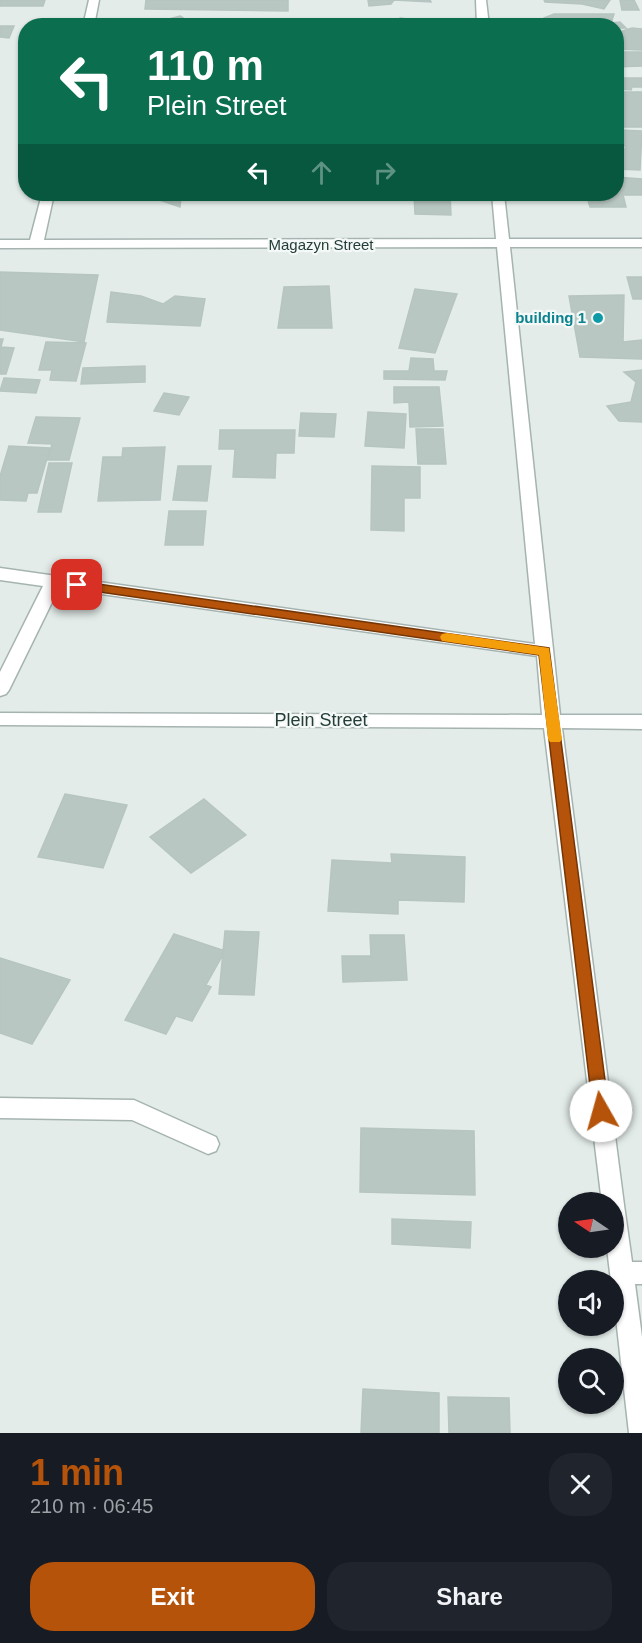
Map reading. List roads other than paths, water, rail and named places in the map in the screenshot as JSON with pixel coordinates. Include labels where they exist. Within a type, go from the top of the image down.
[{"type":"street","points":[[90,18],[94,0]]},
{"type":"street","points":[[481,0],[482,18]]},
{"type":"street","points":[[36,244],[46,201]]},
{"type":"street","points":[[499,201],[552,721],[612,1192]]},
{"type":"street","name":"Magazyn Street","points":[[0,244],[642,243]]},
{"type":"street","points":[[0,574],[545,651]]},
{"type":"street","points":[[0,690],[53,582]]},
{"type":"street","name":"Plein Street","points":[[0,719],[642,722]]},
{"type":"street","points":[[0,1108],[134,1110],[208,1144]]},
{"type":"street","points":[[624,1245],[632,1273],[642,1433]]},
{"type":"place","name":"building 1","points":[[598,318]]}]
